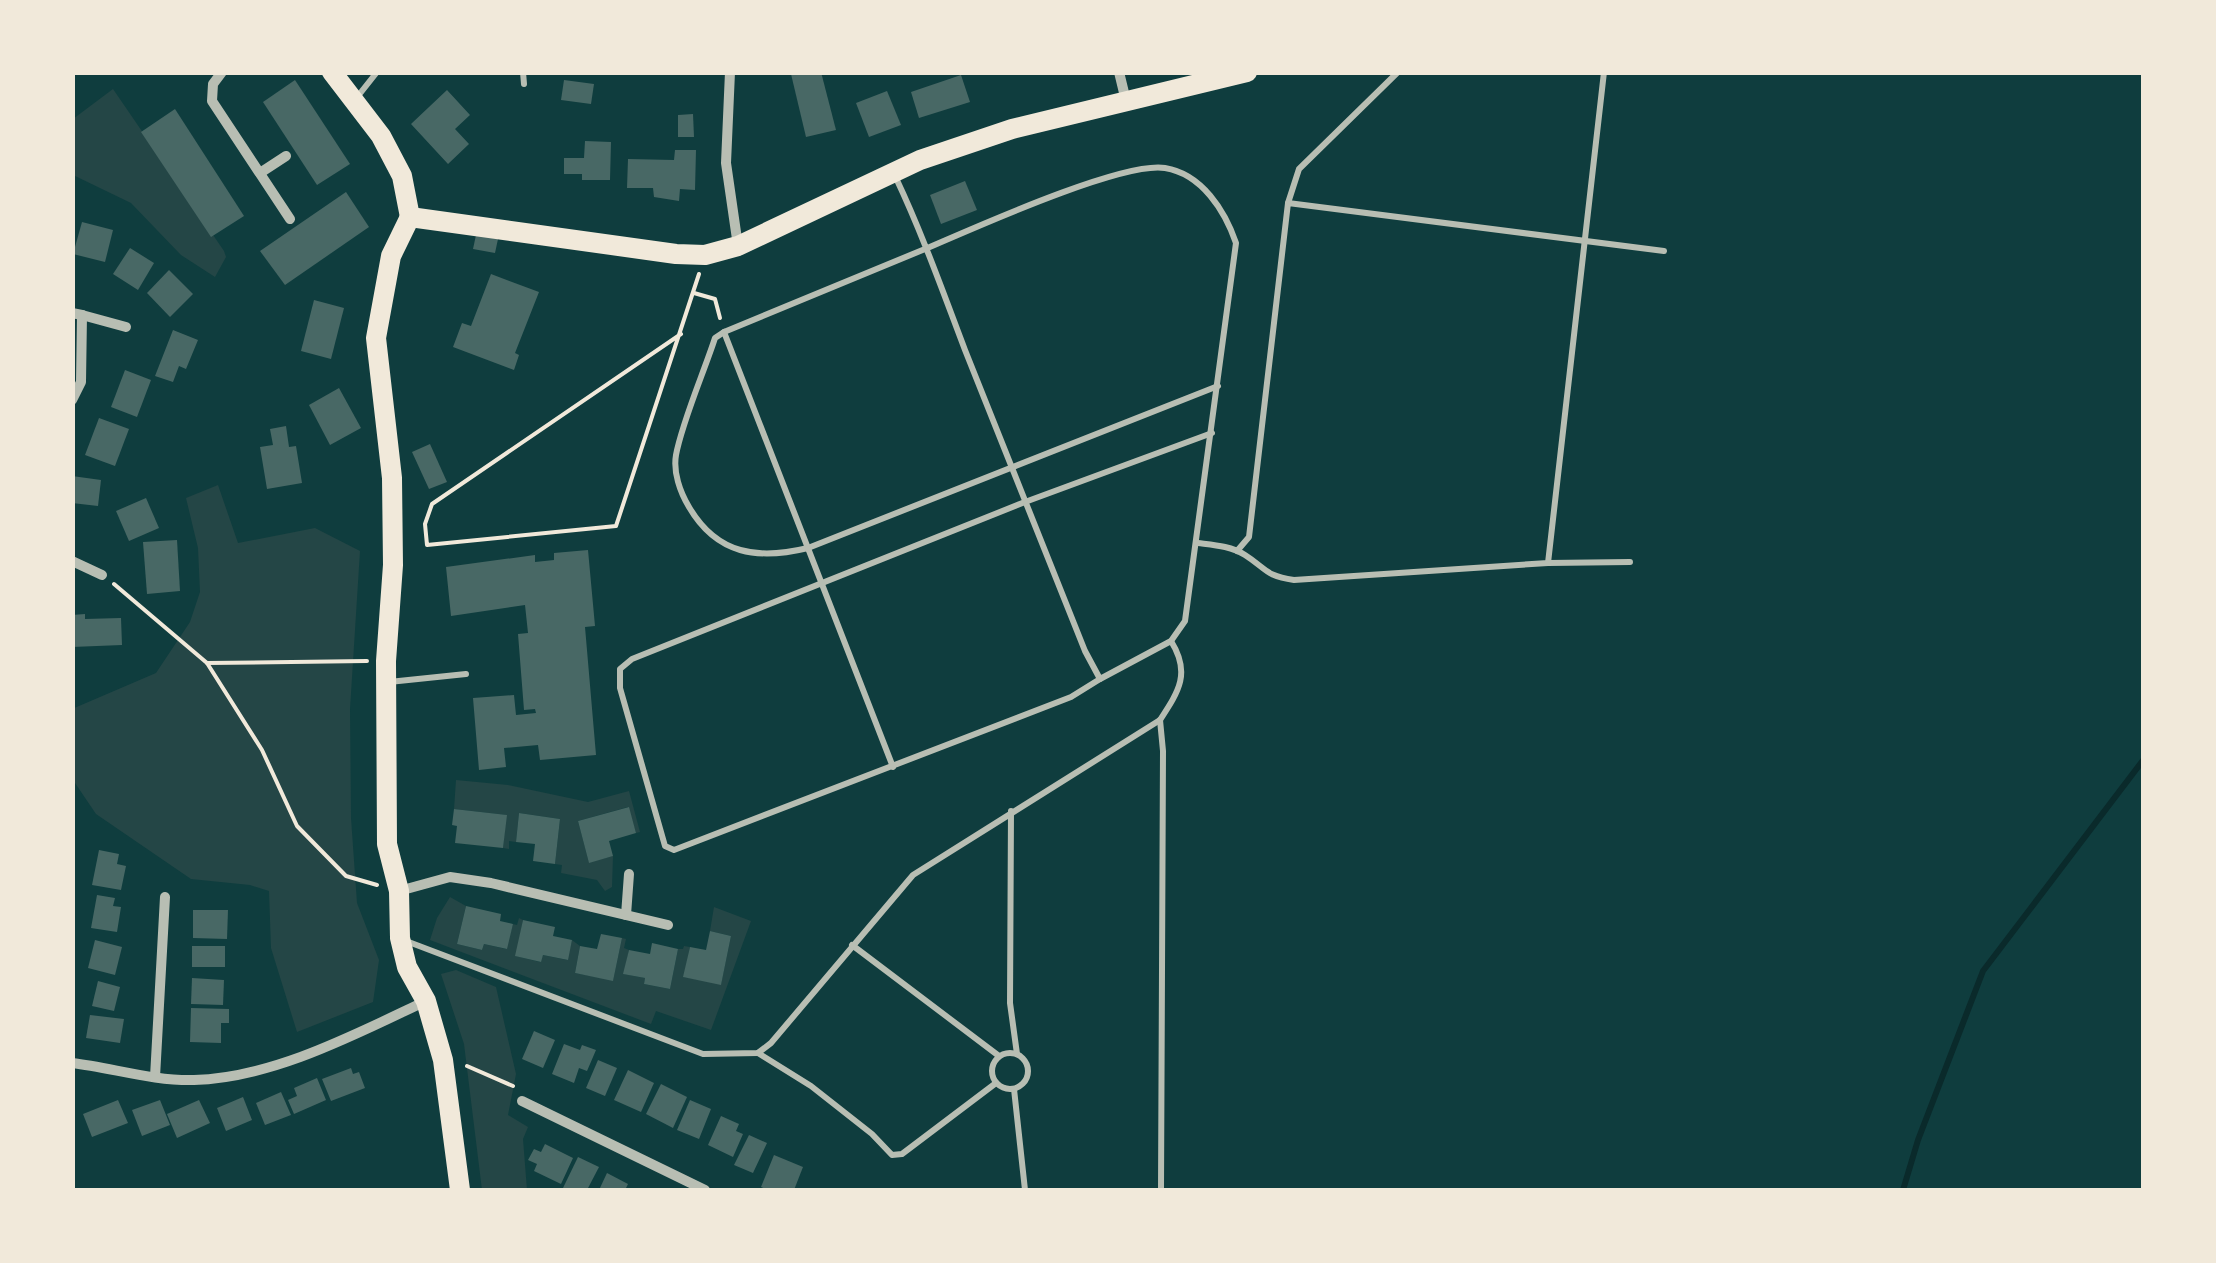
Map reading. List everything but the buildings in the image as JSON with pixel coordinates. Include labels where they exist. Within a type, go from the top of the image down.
[{"type":"main road","points":[[332,72],[381,136],[402,176],[410,217],[391,256],[376,338],[392,478],[394,564],[387,671],[387,844],[399,891],[400,938],[406,967],[426,1001],[443,1060],[460,1190]]},
{"type":"main road","points":[[410,217],[705,255],[738,246],[894,172],[1012,129],[1246,72]]},
{"type":"street","points":[[222,72],[213,84],[212,100],[290,219]]},
{"type":"street","points":[[730,72],[726,163],[738,246]]},
{"type":"street","points":[[1119,72],[1126,101]]},
{"type":"street","points":[[260,173],[286,156]]},
{"type":"street","points":[[72,400],[81,382],[78,314],[126,327]]},
{"type":"street","points":[[72,560],[102,576]]},
{"type":"street","points":[[626,915],[629,874]]},
{"type":"street","points":[[399,891],[450,877],[491,883],[668,926]]},
{"type":"street","points":[[155,1077],[165,897]]},
{"type":"street","points":[[72,1063],[196,1080],[248,1072],[328,1048],[426,1001]]},
{"type":"street","points":[[522,1101],[705,1190]]},
{"type":"lane","points":[[354,101],[377,72]]},
{"type":"lane","points":[[523,72],[524,84]]},
{"type":"lane","points":[[1238,551],[1248,537],[1288,203],[1299,169],[1398,72]]},
{"type":"lane","points":[[1548,563],[1604,72]]},
{"type":"lane","points":[[1212,433],[1025,502],[632,659],[620,668],[620,688],[665,846],[674,850],[697,844],[1072,697],[1171,641],[1186,622],[1198,543],[1218,386],[1236,243],[1218,205],[1188,176],[1164,167],[1115,174],[925,248],[715,338],[676,457],[677,478],[684,499],[710,534],[750,554],[779,555],[808,548],[1218,386]]},
{"type":"lane","points":[[894,172],[1100,680]]},
{"type":"lane","points":[[1288,203],[1664,252]]},
{"type":"lane","points":[[724,332],[893,767]]},
{"type":"lane","points":[[1198,543],[1238,551],[1272,576],[1294,580],[1548,563],[1630,562]]},
{"type":"lane","points":[[758,1053],[912,874],[1160,720],[1181,679],[1183,660],[1171,641]]},
{"type":"lane","points":[[387,671],[466,674]]},
{"type":"lane","points":[[1160,720],[1162,1190]]},
{"type":"lane","points":[[999,1056],[992,1066],[996,1083],[1014,1089],[1028,1074],[1026,1062],[1017,1054],[1010,1003],[1010,811]]},
{"type":"lane","points":[[400,938],[703,1054],[758,1053],[811,1086],[872,1134],[892,1155],[902,1154],[996,1083]]},
{"type":"lane","points":[[852,945],[999,1056],[1017,1054]]},
{"type":"lane","points":[[1014,1089],[1025,1190]]},
{"type":"path","points":[[680,334],[432,504],[425,524],[427,546],[616,526],[680,334],[705,255]]},
{"type":"path","points":[[693,293],[714,299],[724,332]]},
{"type":"path","points":[[102,576],[152,613],[207,662],[262,750],[297,826],[346,876],[399,891]]},
{"type":"path","points":[[207,662],[387,671]]},
{"type":"path","points":[[443,1060],[469,1066],[520,1089],[522,1101]]},
{"type":"shaded area","points":[[113,89],[224,251],[226,257],[215,277],[181,255],[131,203],[73,175],[73,119]]},
{"type":"shaded area","points":[[218,485],[238,543],[315,528],[360,551],[350,709],[351,818],[357,903],[379,960],[373,1002],[297,1032],[271,948],[269,891],[250,885],[191,879],[96,814],[73,780],[72,709],[156,673],[190,622],[200,592],[198,548],[186,498]]},
{"type":"shaded area","points":[[456,780],[508,785],[588,802],[629,791],[640,832],[636,833],[628,807],[578,821],[589,862],[613,856],[612,887],[605,891],[597,880],[561,873],[562,865],[555,864],[560,819],[519,813],[516,842],[509,841],[509,849],[503,848],[506,815],[454,809]]},
{"type":"shaded area","points":[[450,897],[466,906],[457,944],[482,950],[484,944],[506,949],[513,924],[517,925],[519,918],[523,920],[516,956],[540,962],[543,955],[567,960],[572,940],[580,946],[575,973],[613,980],[622,938],[626,939],[624,948],[629,950],[624,974],[645,978],[644,984],[670,989],[678,949],[684,946],[690,947],[684,977],[721,984],[731,936],[710,931],[714,907],[751,921],[711,1030],[656,1011],[651,1024],[430,940]]},
{"type":"shaded area","points":[[456,970],[496,987],[516,1074],[508,1115],[528,1127],[523,1139],[527,1190],[482,1190],[464,1044],[441,974]]},
{"type":"waterway","points":[[1903,1190],[1918,1140],[1983,971],[2144,759]]}]
